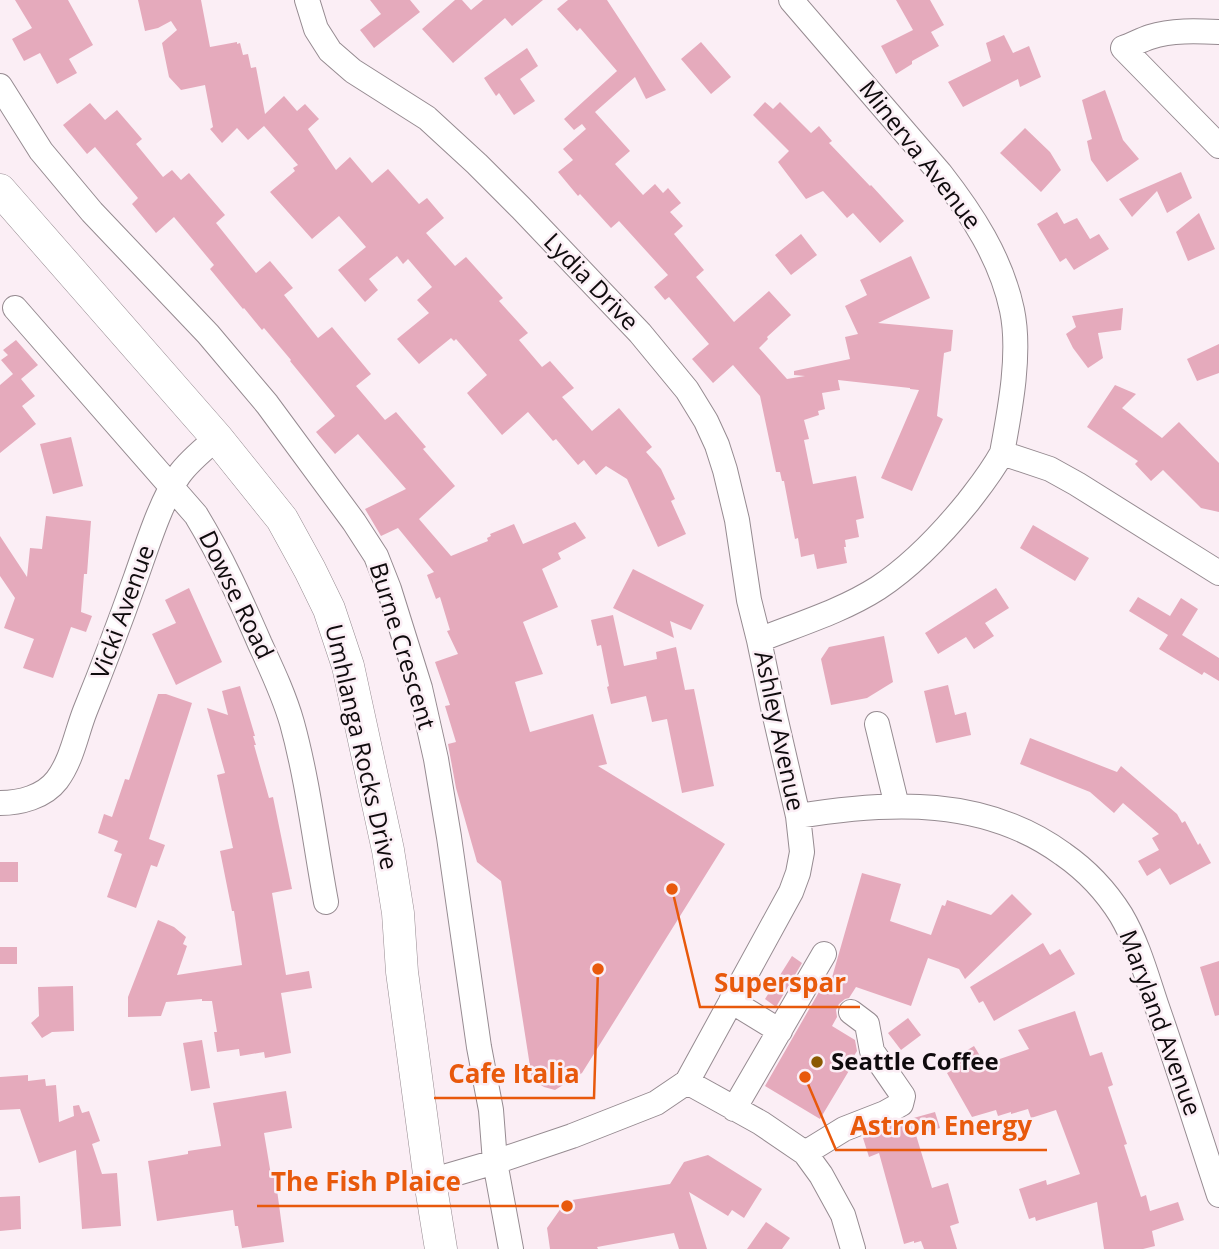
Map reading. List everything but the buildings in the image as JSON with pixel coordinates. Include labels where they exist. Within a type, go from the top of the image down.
[{"type":"main road","name":"Umhlanga Rocks Drive","points":[[0,190],[217,438],[282,519],[328,609],[348,666],[390,862],[398,913],[400,959],[441,1249]]},
{"type":"street","name":"Lydia Drive","points":[[307,0],[316,29],[330,51],[353,71],[427,118],[477,164],[640,333],[687,390],[706,421],[725,470],[759,640]]},
{"type":"street","name":"Minerva Avenue","points":[[791,0],[940,173],[984,235],[1001,274],[1012,310],[1014,332],[1013,386],[1002,453]]},
{"type":"street","points":[[1219,32],[1166,33],[1123,48],[1219,146]]},
{"type":"street","name":"Burne Crescent","points":[[0,86],[41,151],[92,212],[208,334],[267,404],[376,556],[420,688],[436,759],[491,1110],[495,1162],[511,1249]]},
{"type":"street","name":"Dowse Road","points":[[15,308],[196,514],[216,549],[243,601],[283,694],[304,781],[326,902]]},
{"type":"street","name":"Vicki Avenue","points":[[0,803],[41,795],[57,781],[68,759],[171,487],[181,472],[217,438]]},
{"type":"street","name":"Ashley Avenue","points":[[430,1181],[572,1136],[656,1103],[687,1082],[791,892],[802,852],[799,817],[759,640],[848,604],[902,571],[928,548],[954,519],[991,473],[1002,453]]},
{"type":"street","points":[[1002,453],[1050,470],[1077,484],[1219,573]]},
{"type":"street","points":[[877,724],[897,806]]},
{"type":"street","name":"Maryland Avenue","points":[[799,817],[897,806],[938,807],[971,812],[1026,831],[1073,861],[1108,895],[1122,916],[1144,971],[1219,1195]]},
{"type":"street","points":[[734,1109],[824,954]]},
{"type":"street","points":[[731,1001],[780,1031]]},
{"type":"street","points":[[805,1153],[844,1129],[886,1113],[901,1104],[903,1096],[872,1051],[867,1024],[851,1012]]},
{"type":"street","points":[[687,1082],[761,1123],[805,1153],[821,1175],[843,1215],[853,1249]]},
{"type":"place","name":"Superspar","points":[[672,889]]},
{"type":"place","name":"Cafe Italia","points":[[598,969]]},
{"type":"place","name":"Seattle Coffee","points":[[817,1062]]},
{"type":"place","name":"Astron Energy","points":[[805,1077]]},
{"type":"place","name":"The Fish Plaice","points":[[567,1206]]}]
